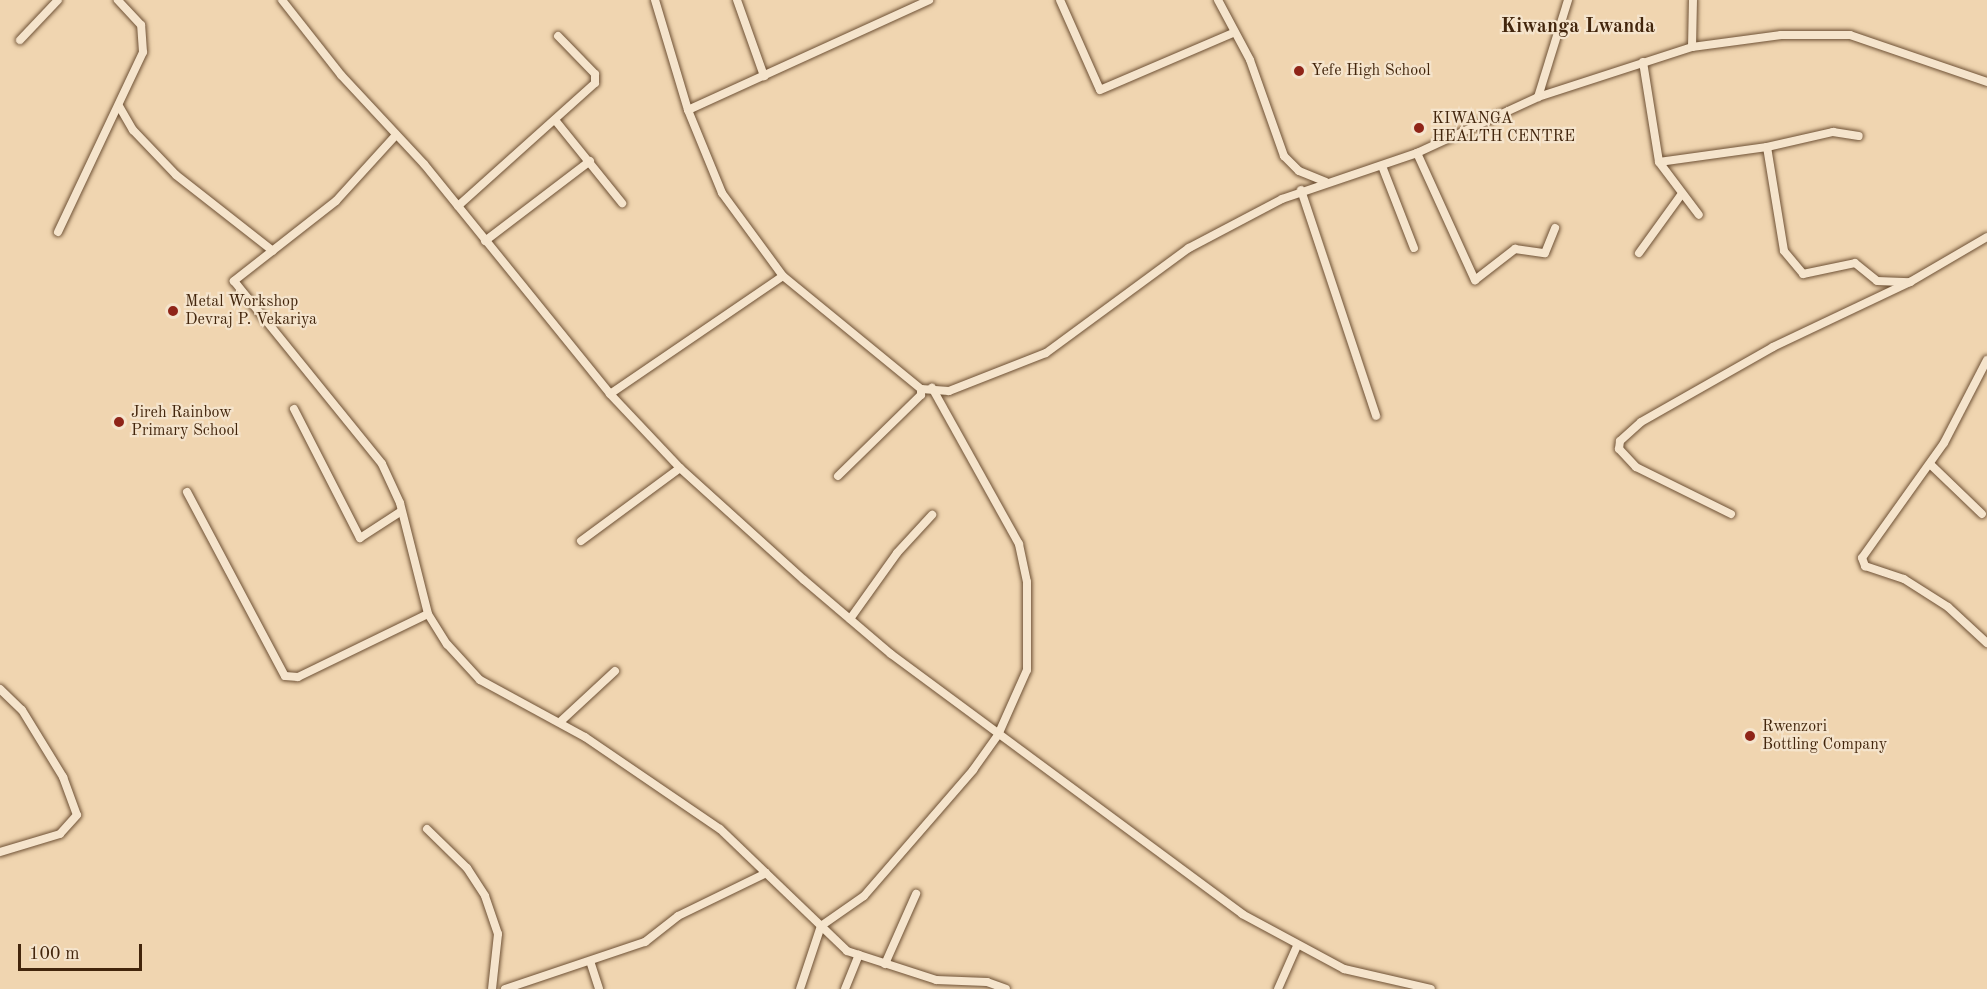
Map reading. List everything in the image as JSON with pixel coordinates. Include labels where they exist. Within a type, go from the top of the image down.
[{"type":"street","points":[[20,40],[58,0]]},
{"type":"street","points":[[58,232],[118,106],[147,38],[118,0]]},
{"type":"street","points":[[282,0],[458,206],[610,394],[680,468],[850,619],[998,735],[1209,891],[1297,946],[1372,978],[1431,989]]},
{"type":"street","points":[[654,0],[688,110],[722,192],[783,276],[921,389],[949,391],[1046,353],[1189,248],[1301,190],[1417,153],[1538,97],[1692,47],[1781,36],[1850,35],[1987,82]]},
{"type":"street","points":[[737,0],[764,76]]},
{"type":"street","points":[[1060,0],[1100,90],[1233,33]]},
{"type":"street","points":[[1218,0],[1233,33],[1250,60],[1284,156],[1299,171],[1326,182]]},
{"type":"street","points":[[1538,97],[1568,0]]},
{"type":"street","points":[[1692,47],[1693,0]]},
{"type":"street","points":[[688,110],[924,1]]},
{"type":"street","points":[[458,206],[555,120],[596,79],[558,36]]},
{"type":"street","points":[[1643,62],[1659,162],[1681,195],[1699,214]]},
{"type":"street","points":[[118,106],[176,175],[273,251]]},
{"type":"street","points":[[555,120],[622,203]]},
{"type":"street","points":[[1659,162],[1767,147],[1833,132],[1859,136]]},
{"type":"street","points":[[396,135],[336,201],[234,281],[367,442],[382,464],[400,512],[428,614],[471,673],[560,722],[675,794],[821,926],[859,955],[936,980],[987,982],[1006,989]]},
{"type":"street","points":[[1767,147],[1784,251],[1794,267],[1809,275],[1856,263],[1877,281],[1910,282]]},
{"type":"street","points":[[1417,153],[1475,280],[1515,249],[1545,253],[1555,228]]},
{"type":"street","points":[[486,241],[590,161]]},
{"type":"street","points":[[1382,166],[1404,212],[1414,248]]},
{"type":"street","points":[[1301,190],[1376,416]]},
{"type":"street","points":[[1639,253],[1681,195]]},
{"type":"street","points":[[1731,514],[1636,467],[1620,449],[1620,441],[1641,422],[1773,347],[1910,282],[1987,237]]},
{"type":"street","points":[[610,394],[783,276]]},
{"type":"street","points":[[1987,360],[1930,464],[1887,518],[1863,563],[1929,595],[1987,643]]},
{"type":"street","points":[[800,989],[821,926],[864,896],[998,735],[1027,670],[1024,560],[950,412],[932,388]]},
{"type":"street","points":[[838,476],[921,395],[921,389]]},
{"type":"street","points":[[294,409],[360,538],[400,512]]},
{"type":"street","points":[[1930,464],[1982,514]]},
{"type":"street","points":[[581,541],[680,468]]},
{"type":"street","points":[[187,492],[285,676],[298,677],[428,614]]},
{"type":"street","points":[[850,619],[897,553],[932,516]]},
{"type":"street","points":[[560,722],[615,671]]},
{"type":"street","points":[[0,689],[22,710],[63,777],[77,815],[60,834],[0,852]]},
{"type":"street","points":[[427,829],[467,868],[485,896],[498,934],[492,989]]},
{"type":"street","points":[[505,989],[591,964],[645,942],[678,916],[765,873]]},
{"type":"street","points":[[885,964],[916,894]]},
{"type":"street","points":[[1278,989],[1297,946]]},
{"type":"street","points":[[845,989],[859,955]]},
{"type":"street","points":[[591,964],[599,989]]},
{"type":"place","name":"Yefe High School","points":[[1299,71]]},
{"type":"place","name":"KIWANGA HEALTH CENTRE","points":[[1419,128]]},
{"type":"place","name":"Metal Workshop Devraj P. Vekariya","points":[[173,311]]},
{"type":"place","name":"Jireh Rainbow Primary School","points":[[119,422]]},
{"type":"place","name":"Rwenzori Bottling Company","points":[[1750,736]]},
{"type":"district","name":"Kiwanga Lwanda","points":[[1578,27]]}]
